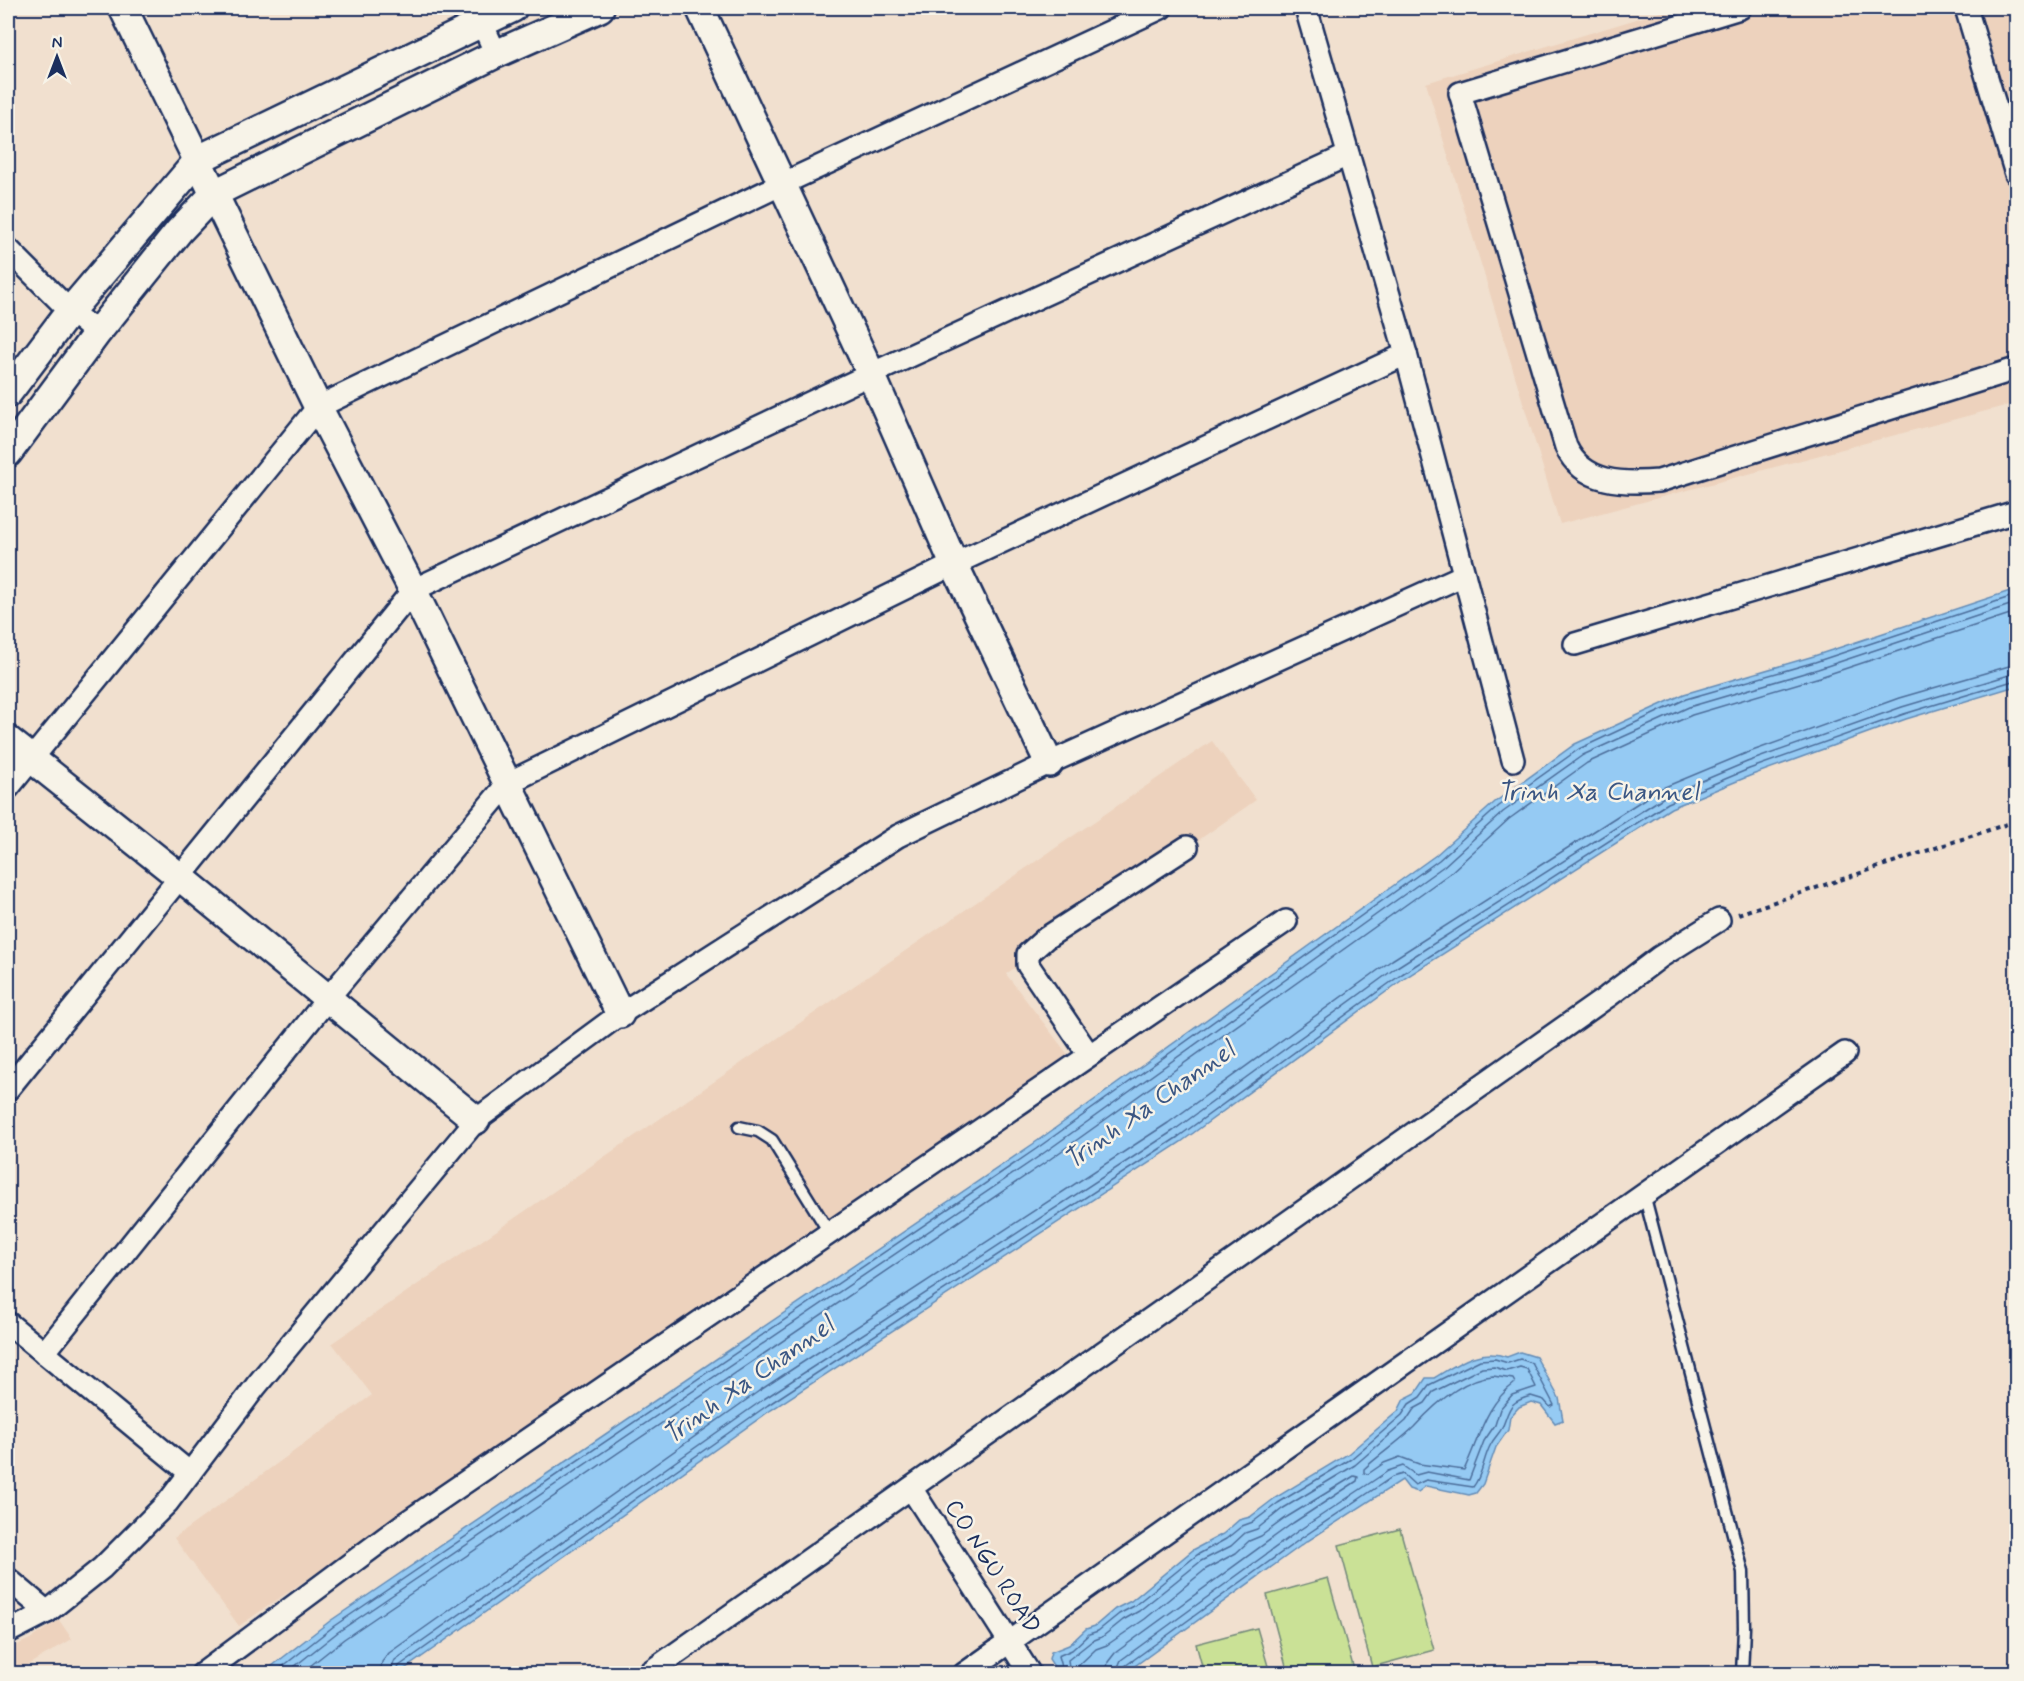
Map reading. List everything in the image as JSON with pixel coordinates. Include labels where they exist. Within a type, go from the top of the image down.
[{"type":"street","points":[[123,8],[216,193],[318,407],[413,590],[620,1014]]},
{"type":"street","points":[[8,393],[70,311],[199,159],[478,15],[513,8]]},
{"type":"street","points":[[8,453],[97,333],[179,231],[216,193],[496,54],[600,8]]},
{"type":"street","points":[[700,8],[871,374],[954,564],[1049,764]]},
{"type":"street","points":[[8,788],[318,407],[782,184],[1161,8]]},
{"type":"street","points":[[1306,8],[1406,354],[1513,760]]},
{"type":"street","points":[[1740,8],[1460,93],[1566,447],[1574,462],[1596,477],[1619,481],[1659,481],[2016,369]]},
{"type":"street","points":[[1966,8],[2016,174]]},
{"type":"street","points":[[478,15],[496,54]]},
{"type":"street","points":[[8,1089],[413,590],[871,374],[1348,155]]},
{"type":"street","points":[[8,249],[70,311],[97,333]]},
{"type":"street","points":[[44,1353],[328,998],[508,783],[954,564],[1406,354]]},
{"type":"street","points":[[1575,644],[2016,512]]},
{"type":"street","points":[[8,1632],[47,1612],[102,1568],[168,1502],[256,1386],[476,1120],[620,1014],[898,836],[1049,764],[1464,575]]},
{"type":"street","points":[[8,740],[180,877],[476,1120]]},
{"type":"street","points":[[1089,1055],[1028,964],[1028,954],[1046,938],[1187,847]]},
{"type":"street","points":[[647,1674],[1607,997],[1660,957],[1719,920]]},
{"type":"street","points":[[202,1674],[404,1524],[1286,921]]},
{"type":"street","points":[[964,1674],[1845,1053]]},
{"type":"street","points":[[8,1323],[190,1473]]},
{"type":"street","name":"CO NGU ROAD","points":[[911,1488],[1030,1674]]},
{"type":"street","points":[[8,1579],[47,1612]]},
{"type":"lane","points":[[739,1127],[758,1131],[772,1140],[829,1232]]},
{"type":"lane","points":[[1644,1194],[1743,1572],[1742,1674]]},
{"type":"path","points":[[1719,920],[2016,821]]},
{"type":"shaded area","points":[[1673,8],[2016,8],[2016,403],[1560,524],[1426,83]]},
{"type":"shaded area","points":[[1212,741],[1256,800],[1006,974],[1069,1056],[239,1626],[174,1538],[372,1395],[332,1343]]},
{"type":"shaded area","points":[[59,1620],[72,1639],[14,1673],[8,1673],[8,1649],[30,1639]]},
{"type":"green space","points":[[1400,1529],[1434,1650],[1372,1667],[1339,1545]]},
{"type":"green space","points":[[1328,1578],[1355,1673],[1288,1673],[1267,1595]]},
{"type":"green space","points":[[1257,1628],[1270,1673],[1204,1673],[1196,1644]]},
{"type":"water","name":"Trinh Xa Channel","points":[[2016,589],[2016,686],[1906,719],[1752,775],[1671,808],[1405,978],[1181,1142],[771,1410],[399,1673],[263,1673],[330,1621],[1033,1144],[1436,855],[1495,802],[1575,744],[1684,694],[1814,656]]},
{"type":"water","points":[[1520,1352],[1536,1357],[1559,1398],[1563,1420],[1555,1423],[1541,1405],[1531,1402],[1519,1407],[1510,1417],[1508,1430],[1496,1447],[1483,1484],[1476,1493],[1469,1495],[1426,1486],[1418,1492],[1409,1489],[1402,1480],[1306,1542],[1125,1673],[1058,1673],[1049,1659],[1051,1652],[1069,1645],[1086,1629],[1095,1626],[1115,1609],[1131,1601],[1193,1550],[1223,1534],[1239,1520],[1250,1517],[1275,1498],[1348,1454],[1398,1411],[1404,1399],[1416,1393],[1426,1378],[1434,1378],[1469,1358],[1487,1354],[1507,1357]]}]
